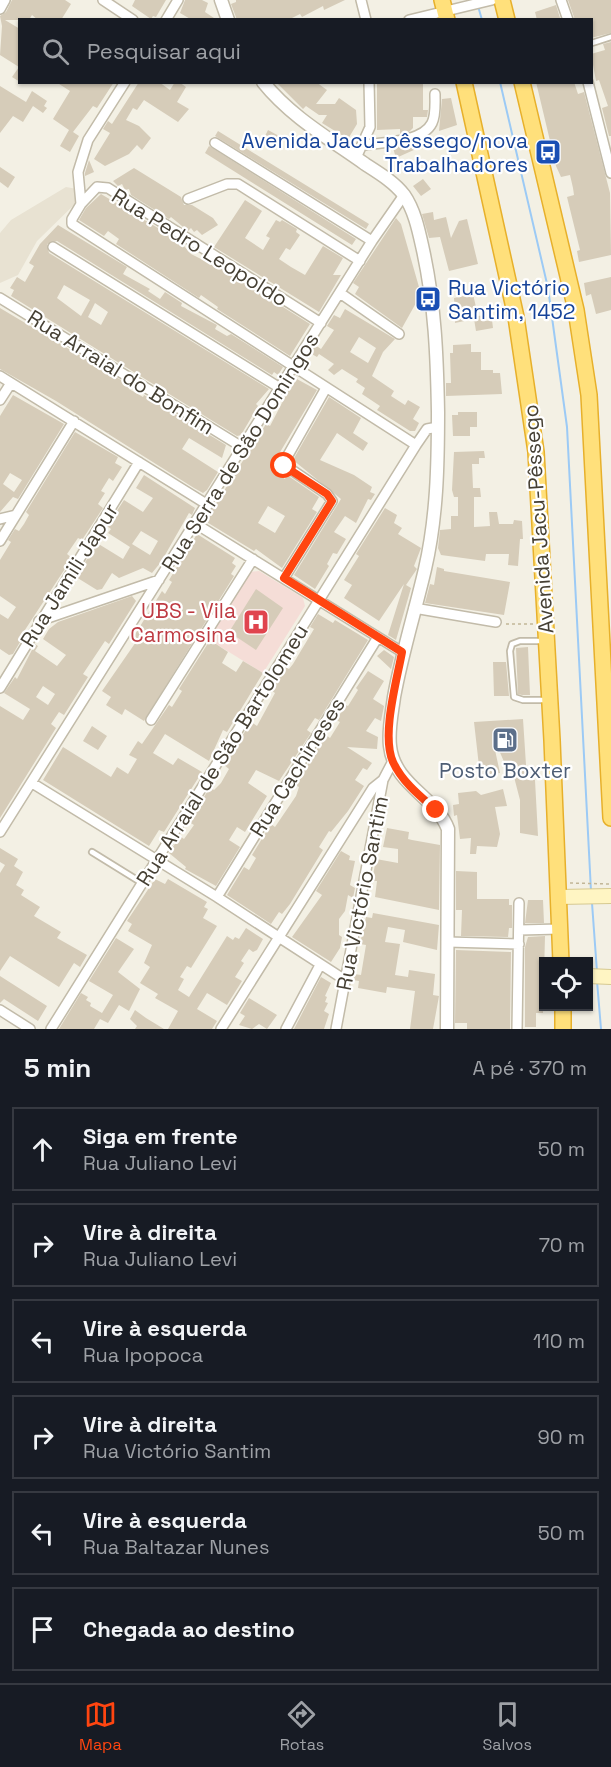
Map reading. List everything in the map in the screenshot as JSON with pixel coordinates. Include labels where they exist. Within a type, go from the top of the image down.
[{"type":"highway","points":[[502,0],[506,18]]},
{"type":"highway","name":"Avenida Jacu-Pêssego","points":[[464,84],[516,317],[536,452],[563,957]]},
{"type":"highway","points":[[522,84],[576,310],[589,395],[611,818]]},
{"type":"highway","points":[[563,1011],[563,1029]]},
{"type":"main road","points":[[559,897],[575,890],[604,892]]},
{"type":"main road","points":[[593,976],[608,977]]},
{"type":"street","points":[[0,9],[6,0]]},
{"type":"street","points":[[103,0],[130,18]]},
{"type":"street","points":[[167,18],[178,0]]},
{"type":"street","points":[[221,0],[227,18]]},
{"type":"street","points":[[361,0],[366,18]]},
{"type":"street","points":[[416,18],[492,0]]},
{"type":"street","points":[[561,0],[567,18]]},
{"type":"street","points":[[124,84],[85,148],[78,172],[81,204],[72,219],[72,224],[416,445]]},
{"type":"street","points":[[265,84],[286,106],[317,132],[392,183],[404,195],[413,211],[419,232],[433,300],[437,341],[438,427],[433,527],[402,652],[390,723],[393,761],[403,777],[445,820],[448,829],[447,1029]]},
{"type":"street","points":[[356,158],[370,127],[369,84]]},
{"type":"street","points":[[589,84],[610,168]]},
{"type":"street","points":[[364,144],[393,141],[423,132],[431,126],[435,115],[435,94]]},
{"type":"street","points":[[215,143],[372,241]]},
{"type":"street","points":[[188,199],[227,184],[238,184],[360,261]]},
{"type":"street","name":"Rua Pedro Leopoldo","points":[[81,204],[97,187],[108,188],[321,323]]},
{"type":"street","name":"Rua Serra de São Domingos","points":[[0,832],[208,505],[339,293],[404,195]]},
{"type":"street","points":[[53,247],[280,388]]},
{"type":"street","points":[[339,293],[399,334]]},
{"type":"street","name":"Rua Arraial do Bonfim","points":[[0,297],[242,447]]},
{"type":"street","points":[[0,376],[208,505]]},
{"type":"street","points":[[0,400],[11,383]]},
{"type":"street","points":[[284,578],[332,501],[327,494],[284,466],[283,461],[326,388]]},
{"type":"street","points":[[0,541],[74,421]]},
{"type":"street","name":"Rua Arraial de São Bartolomeu","points":[[51,1029],[416,445],[428,429],[438,427]]},
{"type":"street","name":"Rua Jamili Japur","points":[[1,686],[139,462]]},
{"type":"street","points":[[0,519],[16,515]]},
{"type":"street","points":[[196,524],[402,652]]},
{"type":"street","points":[[151,720],[253,559]]},
{"type":"street","points":[[39,621],[159,580]]},
{"type":"street","points":[[414,608],[496,622]]},
{"type":"street","name":"Rua Cachineses","points":[[217,897],[378,637]]},
{"type":"street","name":"Rua Victório Santim","points":[[336,1029],[383,780],[393,761]]},
{"type":"street","points":[[221,1029],[373,788],[383,780]]},
{"type":"street","points":[[32,783],[217,897],[345,980]]},
{"type":"street","points":[[517,1029],[519,903]]},
{"type":"street","points":[[519,930],[560,929]]},
{"type":"street","points":[[448,942],[519,944]]},
{"type":"street","points":[[286,1029],[320,964]]},
{"type":"street","points":[[0,1010],[30,1029]]},
{"type":"lane","points":[[593,42],[611,37]]},
{"type":"lane","points":[[547,641],[520,641],[512,644],[513,693],[517,700],[550,700]]},
{"type":"lane","points":[[92,852],[142,883]]},
{"type":"path","points":[[496,622],[546,625]]},
{"type":"path","points":[[575,890],[604,892],[611,884]]},
{"type":"shaded area","points":[[66,187],[77,189],[79,200],[37,241],[18,275],[0,283],[0,233],[11,220]]},
{"type":"shaded area","name":"UBS - Vila Carmosina","points":[[259,571],[303,598],[305,606],[263,673],[208,639],[250,572]]},
{"type":"building","points":[[12,0],[65,0],[71,4],[62,18],[36,18],[32,15],[30,18],[5,20],[18,28],[18,66],[0,55],[2,26],[0,16],[6,12]]},
{"type":"building","points":[[135,0],[166,0],[156,17],[152,18],[132,6]]},
{"type":"building","points":[[185,0],[202,0],[208,3],[205,12],[214,18],[189,18],[180,13]]},
{"type":"building","points":[[236,0],[345,0],[324,10],[323,6],[302,17],[300,14],[292,18],[236,18],[231,4]]},
{"type":"building","points":[[568,0],[611,0],[611,33],[593,38],[593,18],[574,18]]},
{"type":"building","points":[[556,5],[560,18],[536,18],[535,12]]},
{"type":"building","points":[[611,42],[611,136],[609,136],[602,108],[608,106],[599,80],[596,81],[593,65],[593,53],[605,50],[603,44]]},
{"type":"building","points":[[18,68],[18,81],[12,77]]},
{"type":"building","points":[[59,84],[113,84],[97,108],[93,106],[73,132],[79,136],[70,152],[60,146],[69,130],[53,119],[70,91]]},
{"type":"building","points":[[138,84],[162,84],[170,90],[174,84],[182,84],[186,87],[177,102],[189,109],[178,122],[144,100],[137,110],[133,108],[126,120],[139,126],[151,138],[142,150],[137,145],[129,154],[105,166],[94,159],[110,133],[103,129],[108,121],[112,124]]},
{"type":"building","points":[[278,84],[319,84],[327,90],[316,104],[335,104],[339,98],[356,110],[357,124],[348,139],[322,123],[327,115],[319,115],[306,106],[303,109]]},
{"type":"building","points":[[377,84],[423,84],[423,110],[428,110],[427,117],[413,117],[413,128],[409,132],[400,134],[400,129],[377,130]]},
{"type":"building","points":[[536,84],[575,84],[578,94],[584,92],[610,193],[611,255],[579,262],[577,251],[580,250],[567,197],[574,195],[570,175],[561,177],[556,166]]},
{"type":"building","points":[[0,86],[26,102],[32,91],[47,101],[44,106],[47,108],[43,113],[33,106],[23,122],[13,116],[0,133]]},
{"type":"building","points":[[451,98],[457,125],[439,131],[442,99]]},
{"type":"building","points":[[268,130],[279,136],[272,149],[261,144]]},
{"type":"building","points":[[218,131],[369,224],[366,229],[215,136]]},
{"type":"building","points":[[414,144],[416,149],[396,158],[393,148]]},
{"type":"building","points":[[209,146],[356,239],[352,245],[205,153]]},
{"type":"building","points":[[89,160],[94,172],[85,176],[85,173]]},
{"type":"building","points":[[0,167],[15,177],[8,188],[0,182]]},
{"type":"building","points":[[134,168],[181,197],[184,205],[192,205],[213,218],[218,225],[202,235],[191,228],[188,231],[171,217],[169,219],[131,195],[129,189],[125,190],[122,184],[118,186],[113,181]]},
{"type":"building","points":[[423,179],[431,189],[421,196],[413,186]]},
{"type":"building","points":[[101,194],[173,237],[171,240],[184,246],[191,254],[207,262],[208,260],[310,324],[290,356],[217,309],[218,307],[201,295],[199,298],[116,244],[119,239],[108,231],[104,236],[79,220],[86,208]]},
{"type":"building","points":[[245,200],[262,211],[245,238],[263,250],[270,238],[266,236],[276,220],[280,222],[282,220],[297,229],[296,232],[300,235],[290,250],[286,248],[279,259],[291,267],[305,275],[323,246],[343,258],[333,275],[341,275],[319,312],[214,247]]},
{"type":"building","points":[[433,212],[434,220],[446,217],[451,238],[459,221],[467,219],[478,264],[449,271],[440,237],[429,238],[422,214]]},
{"type":"building","points":[[396,218],[401,224],[421,294],[402,328],[355,294],[359,287],[353,283]]},
{"type":"building","points":[[58,225],[127,267],[123,274],[150,289],[148,291],[160,299],[165,292],[182,303],[181,306],[217,325],[215,329],[227,336],[231,334],[283,367],[278,375],[274,372],[272,375],[57,241],[47,244],[49,253],[269,389],[256,404],[258,406],[241,435],[237,436],[11,296],[14,290],[10,288],[17,277],[25,282],[34,266],[29,263],[40,244]],"holes":[[[64,285],[90,300],[81,316],[57,298]],[[95,303],[108,312],[101,325],[88,317]]]},
{"type":"building","points":[[611,277],[611,310],[596,314],[591,294],[586,296],[584,283]]},
{"type":"building","points":[[473,294],[478,316],[485,315],[486,321],[492,320],[493,328],[476,331],[474,319],[455,323],[454,298]]},
{"type":"building","points":[[0,308],[131,386],[129,389],[143,397],[144,395],[226,445],[222,458],[189,438],[182,449],[218,472],[207,490],[203,493],[194,488],[56,401],[0,369]]},
{"type":"building","points":[[345,309],[395,339],[383,352],[372,376],[394,391],[391,396],[405,405],[408,400],[420,407],[413,419],[419,423],[415,431],[410,431],[377,410],[380,406],[362,394],[365,388],[356,382],[358,379],[342,369],[334,375],[328,370],[334,364],[319,354],[317,357],[310,353],[315,345],[321,349],[334,330],[327,326],[334,315],[340,318]],"holes":[[[359,337],[376,348],[368,363],[350,352]]]},
{"type":"building","points":[[471,344],[471,352],[481,352],[481,370],[493,370],[493,373],[500,373],[502,394],[446,396],[446,383],[451,383],[450,353],[453,353],[453,345]]},
{"type":"building","points":[[295,378],[317,390],[270,469],[285,479],[287,475],[319,497],[312,509],[317,512],[282,568],[256,549],[254,551],[205,521],[266,424],[270,426]],"holes":[[[268,506],[285,516],[275,533],[258,523]]]},
{"type":"building","points":[[13,395],[64,424],[18,499],[13,497],[0,512],[0,416]],"holes":[[[10,473],[22,480],[14,492],[3,484]]]},
{"type":"building","points":[[329,397],[361,418],[353,433],[368,443],[363,451],[337,433],[320,460],[354,475],[372,487],[370,492],[375,494],[371,500],[368,499],[356,523],[345,516],[334,532],[346,539],[337,554],[333,553],[327,564],[329,566],[315,589],[294,575],[341,499],[293,460]]},
{"type":"building","points":[[458,412],[477,412],[477,427],[470,427],[470,436],[453,436],[452,415],[458,415]]},
{"type":"building","points":[[75,432],[118,457],[115,463],[122,467],[113,481],[109,478],[101,491],[105,493],[98,504],[103,508],[82,540],[78,538],[67,554],[72,558],[21,636],[23,637],[13,654],[9,655],[0,649],[0,614],[8,619],[16,607],[0,596],[0,560],[11,542],[8,540],[15,529],[19,531],[24,524],[29,515],[26,512]]},
{"type":"building","points":[[484,451],[485,458],[479,458],[479,464],[472,464],[473,488],[480,488],[481,497],[474,497],[474,527],[490,526],[489,512],[497,512],[499,524],[513,524],[514,520],[522,521],[523,539],[520,539],[518,566],[508,565],[509,554],[486,554],[485,561],[441,555],[438,548],[440,530],[451,529],[451,516],[458,516],[458,497],[454,497],[452,490],[454,452]]},
{"type":"building","points":[[144,475],[195,508],[192,515],[189,513],[161,562],[152,573],[143,568],[119,578],[112,573],[102,589],[97,590],[76,577],[97,543],[123,559],[130,547],[108,533],[111,529],[107,526],[124,500],[143,512],[153,498],[136,488]],"holes":[[[141,531],[158,541],[150,555],[132,544]]]},
{"type":"building","points":[[385,508],[397,515],[394,523],[402,528],[398,534],[421,548],[414,566],[417,569],[406,585],[411,588],[396,640],[388,635],[404,584],[379,621],[344,598],[352,585],[344,580],[359,556],[356,554]]},
{"type":"building","points":[[197,534],[235,558],[232,563],[236,566],[231,574],[234,576],[144,721],[125,709],[122,715],[106,705],[111,697],[102,691],[138,639],[134,636],[162,591],[165,594],[172,582],[169,580]]},
{"type":"building","points":[[437,567],[444,571],[510,582],[504,615],[425,603],[430,584],[434,585]]},
{"type":"building","points":[[256,589],[283,608],[256,650],[229,632]]},
{"type":"building","points":[[132,596],[136,601],[109,644],[105,641],[83,674],[88,677],[64,715],[59,712],[51,724],[56,728],[0,818],[0,706],[23,720],[30,709],[4,693],[15,677],[17,679],[35,644],[38,646],[35,651],[57,666],[66,655],[43,639],[49,629],[58,622]],"holes":[[[43,686],[55,694],[48,705],[36,697]]]},
{"type":"building","points":[[318,614],[333,623],[335,620],[368,640],[319,720],[315,718],[307,730],[311,733],[279,781],[256,770],[248,783],[267,796],[245,832],[237,827],[229,840],[240,847],[216,886],[185,869],[186,867],[169,853],[180,836],[184,839],[194,825],[189,822],[210,787],[214,790],[221,783],[229,769],[224,765],[251,722],[257,726],[275,693],[271,690],[285,667],[289,669],[293,664],[314,629],[310,627]]},
{"type":"building","points":[[210,640],[228,652],[222,663],[236,672],[243,661],[263,673],[227,732],[223,730],[209,761],[165,734],[153,753],[173,765],[178,758],[202,772],[164,832],[159,830],[149,846],[43,780],[63,747],[111,777],[117,767],[128,774],[137,759],[129,755],[138,741],[142,744],[169,705],[172,707],[182,691],[179,689]]},
{"type":"building","points":[[528,647],[530,695],[522,695],[518,694],[516,648]]},
{"type":"building","points":[[384,650],[394,657],[391,669],[377,656]]},
{"type":"building","points":[[493,662],[506,662],[509,696],[494,696]]},
{"type":"building","points":[[368,671],[384,681],[373,699],[384,706],[381,721],[375,718],[366,731],[378,737],[377,749],[347,747],[372,763],[367,770],[363,768],[355,780],[364,786],[348,811],[331,832],[329,831],[319,847],[323,850],[290,904],[282,914],[279,912],[271,924],[227,895],[244,867],[249,870],[256,858],[252,855],[271,824],[275,827],[296,796],[299,787],[295,785],[326,735],[330,738],[340,722],[336,720],[346,705],[348,706],[358,690],[356,688]]},
{"type":"building","points":[[523,719],[527,780],[535,780],[538,836],[520,833],[520,800],[513,773],[509,773],[498,748],[495,750],[500,773],[480,775],[474,722]]},
{"type":"building","points":[[92,726],[107,736],[98,750],[83,741]]},
{"type":"building","points":[[503,789],[507,806],[495,807],[500,834],[497,847],[477,846],[476,854],[470,854],[471,838],[460,839],[457,815],[454,816],[453,805],[459,804],[458,793],[476,791],[481,795]]},
{"type":"building","points":[[387,828],[409,832],[408,839],[440,845],[439,910],[375,897],[377,881],[372,881],[376,859],[398,863],[398,849],[383,847]]},
{"type":"building","points":[[0,848],[18,859],[14,866],[23,872],[16,885],[24,890],[21,895],[40,907],[34,916],[61,932],[57,938],[87,955],[80,967],[74,963],[59,987],[10,956],[0,971],[0,873],[5,865],[0,862]]},
{"type":"building","points":[[341,851],[350,856],[349,860],[355,861],[350,885],[355,888],[353,898],[348,895],[345,911],[339,919],[339,935],[342,937],[340,948],[331,962],[292,937],[322,895],[316,891]]},
{"type":"building","points":[[456,871],[477,872],[477,899],[509,899],[509,905],[512,905],[512,928],[509,928],[508,937],[461,936],[462,910],[456,910]]},
{"type":"building","points":[[155,879],[165,884],[168,879],[207,902],[204,907],[208,909],[203,918],[217,926],[191,968],[187,966],[180,977],[184,979],[178,990],[189,997],[227,936],[233,940],[235,937],[239,939],[246,928],[263,939],[257,950],[253,952],[249,949],[241,961],[244,963],[235,977],[242,981],[227,1005],[207,993],[197,1009],[217,1021],[212,1029],[168,1029],[178,1011],[155,998],[158,994],[140,983],[150,967],[144,963],[152,945],[128,931],[132,924],[127,921]]},
{"type":"building","points":[[528,900],[543,900],[544,923],[525,923]]},
{"type":"building","points":[[373,913],[439,925],[437,950],[403,942],[405,930],[388,927],[385,942],[400,944],[395,975],[408,977],[409,970],[435,974],[433,995],[439,996],[433,1029],[410,1029],[415,991],[387,987],[386,993],[358,988],[359,981],[353,980],[354,974],[361,975],[366,945],[360,944],[366,917],[372,918]]},
{"type":"building","points":[[545,936],[544,957],[539,957],[539,1011],[543,1011],[543,1013],[536,1013],[536,1027],[525,1027],[525,947],[528,937]]},
{"type":"building","points":[[116,938],[134,949],[118,972],[140,989],[129,1011],[119,1005],[108,1023],[100,1019],[94,1029],[59,1029],[81,993],[88,997],[86,1000],[91,1003],[90,1006],[102,1013],[113,995],[89,981]]},
{"type":"building","points":[[456,950],[511,952],[510,1029],[467,1029],[467,1023],[455,1023]]},
{"type":"building","points":[[0,976],[47,1006],[38,1021],[4,999],[0,1003]]},
{"type":"building","points":[[321,977],[331,983],[325,996],[327,997],[325,1002],[328,1003],[324,1011],[329,1014],[324,1029],[294,1029]]},
{"type":"building","points":[[249,998],[277,1015],[267,1029],[259,1024],[252,1029],[239,1025],[245,1016],[240,1013]]},
{"type":"building","points":[[135,1010],[164,1029],[135,1029],[137,1026],[130,1019]]},
{"type":"waterway","points":[[478,6],[481,18]]},
{"type":"waterway","points":[[500,84],[548,288],[567,427],[591,891]]},
{"type":"waterway","points":[[592,903],[597,972]]},
{"type":"waterway","points":[[597,981],[601,1029]]},
{"type":"place","name":"Avenida Jacu-pêssego/nova Trabalhadores","points":[[548,152]]},
{"type":"place","name":"Rua Victório Santim, 1452","points":[[428,299]]},
{"type":"place","name":"UBS - Vila Carmosina","points":[[256,622]]},
{"type":"place","name":"Posto Boxter","points":[[505,740]]},
{"type":"route","points":[[284,466],[330,496],[332,501],[284,578],[402,652],[390,723],[390,746],[393,761],[403,777],[436,810]]}]
